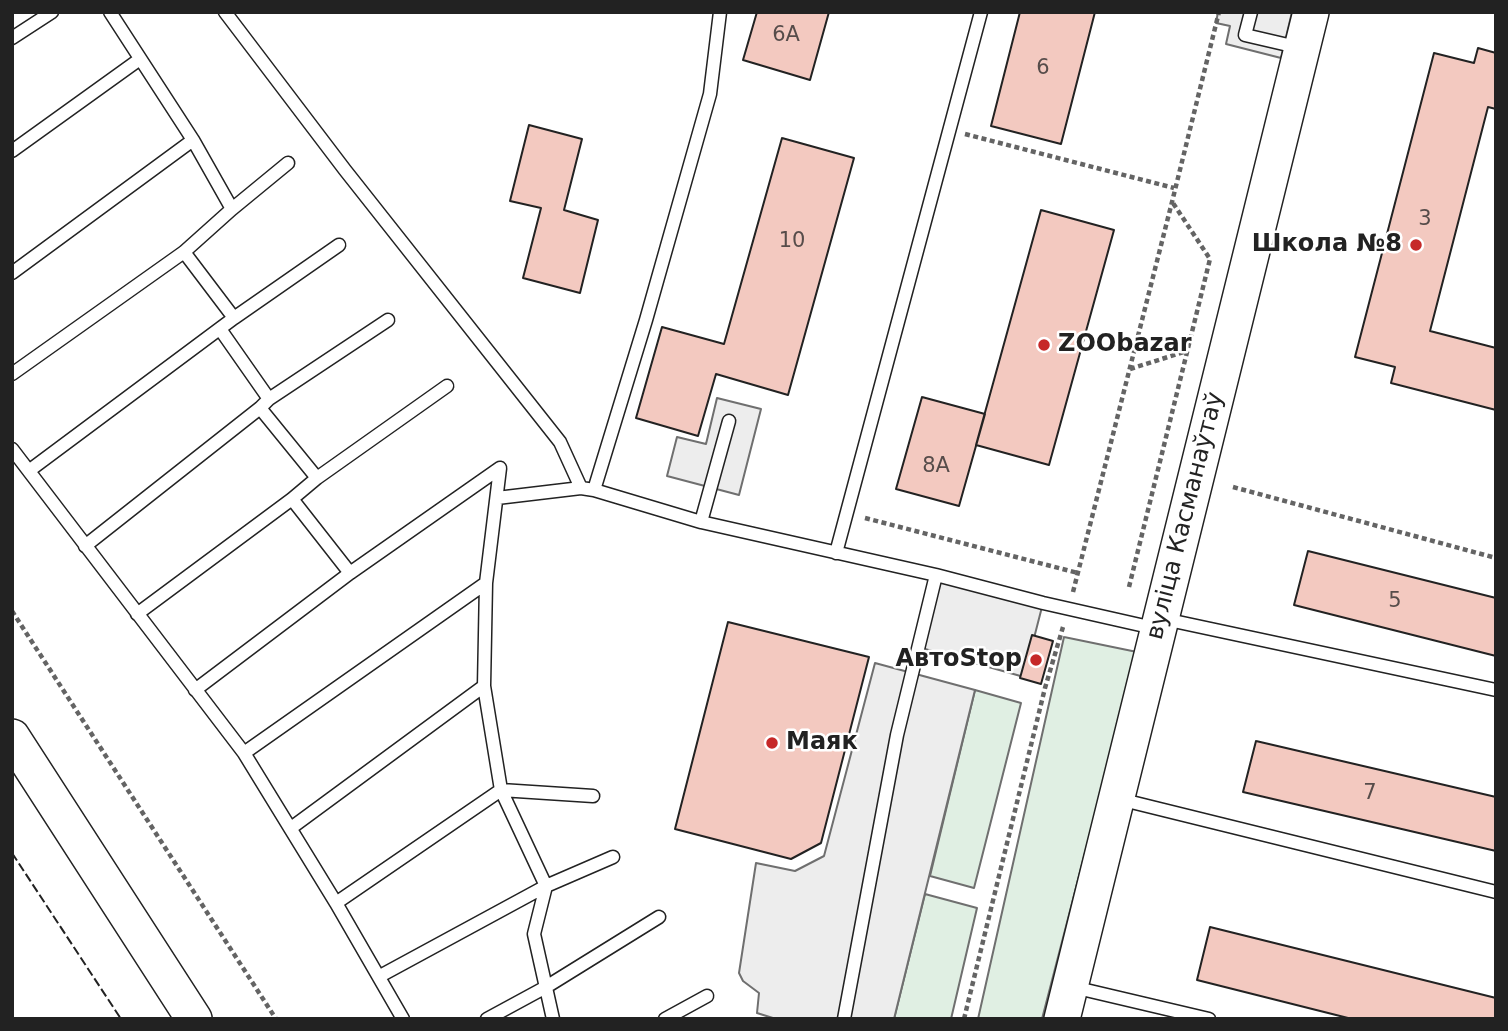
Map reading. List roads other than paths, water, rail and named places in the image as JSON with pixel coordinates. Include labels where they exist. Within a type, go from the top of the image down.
[{"type":"street","name":"вуліца Касманаўтаў","points":[[1066,1003],[1311,12]]},
{"type":"street","points":[[12,737],[194,1019]]},
{"type":"lane","points":[[12,38],[51,12]]},
{"type":"lane","points":[[110,12],[193,140],[232,209]]},
{"type":"lane","points":[[225,12],[345,170],[560,442],[588,489]]},
{"type":"lane","points":[[588,489],[646,320],[710,94],[720,12]]},
{"type":"lane","points":[[836,553],[981,12]]},
{"type":"lane","points":[[1251,12],[1245,35],[1302,48]]},
{"type":"lane","points":[[12,150],[140,60]]},
{"type":"lane","points":[[12,273],[193,140]]},
{"type":"lane","points":[[12,374],[184,252],[288,163]]},
{"type":"lane","points":[[30,470],[234,318],[339,245]]},
{"type":"lane","points":[[184,252],[234,318]]},
{"type":"lane","points":[[85,546],[265,403],[388,320]]},
{"type":"lane","points":[[220,329],[265,403],[317,478]]},
{"type":"lane","points":[[137,614],[317,478],[447,386]]},
{"type":"lane","points":[[701,522],[729,421]]},
{"type":"lane","points":[[12,449],[244,753],[380,976],[403,1019]]},
{"type":"lane","points":[[195,690],[350,573],[500,468],[486,583],[484,686],[501,790],[547,886],[534,934],[553,1019]]},
{"type":"lane","points":[[497,498],[588,489],[701,522],[936,575],[1043,603],[1198,628],[1496,690]]},
{"type":"lane","points":[[292,499],[350,573]]},
{"type":"lane","points":[[844,1019],[897,735],[936,575]]},
{"type":"lane","points":[[244,753],[486,583]]},
{"type":"lane","points":[[291,828],[484,686]]},
{"type":"lane","points":[[336,904],[501,790],[593,796]]},
{"type":"lane","points":[[1115,798],[1496,892]]},
{"type":"lane","points":[[380,976],[547,886],[613,857]]},
{"type":"lane","points":[[487,1019],[547,987],[659,917]]},
{"type":"lane","points":[[665,1019],[707,996]]},
{"type":"lane","points":[[1066,1003],[1209,1019]]},
{"type":"place","name":"Школа №8","points":[[1416,245]]},
{"type":"place","name":"ZOObazar","points":[[1044,345]]},
{"type":"place","name":"АвтоStop","points":[[1036,660]]},
{"type":"place","name":"Маяк","points":[[772,743]]}]
